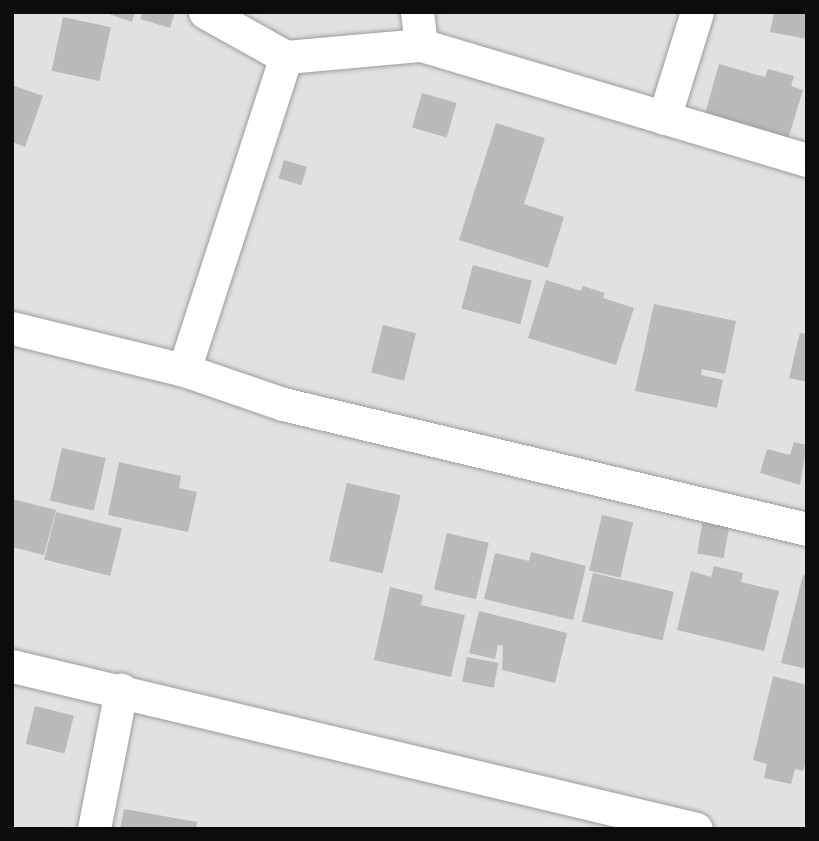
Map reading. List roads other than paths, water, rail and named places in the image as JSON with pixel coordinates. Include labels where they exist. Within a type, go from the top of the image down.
[{"type":"street","points":[[205,12],[286,57],[421,45],[807,160]]},
{"type":"street","points":[[417,12],[421,45]]},
{"type":"street","points":[[664,118],[697,12]]},
{"type":"street","points":[[184,370],[286,57]]},
{"type":"street","points":[[12,328],[184,370],[283,404],[807,529]]},
{"type":"street","points":[[12,666],[696,829]]},
{"type":"street","points":[[94,829],[121,690]]}]
